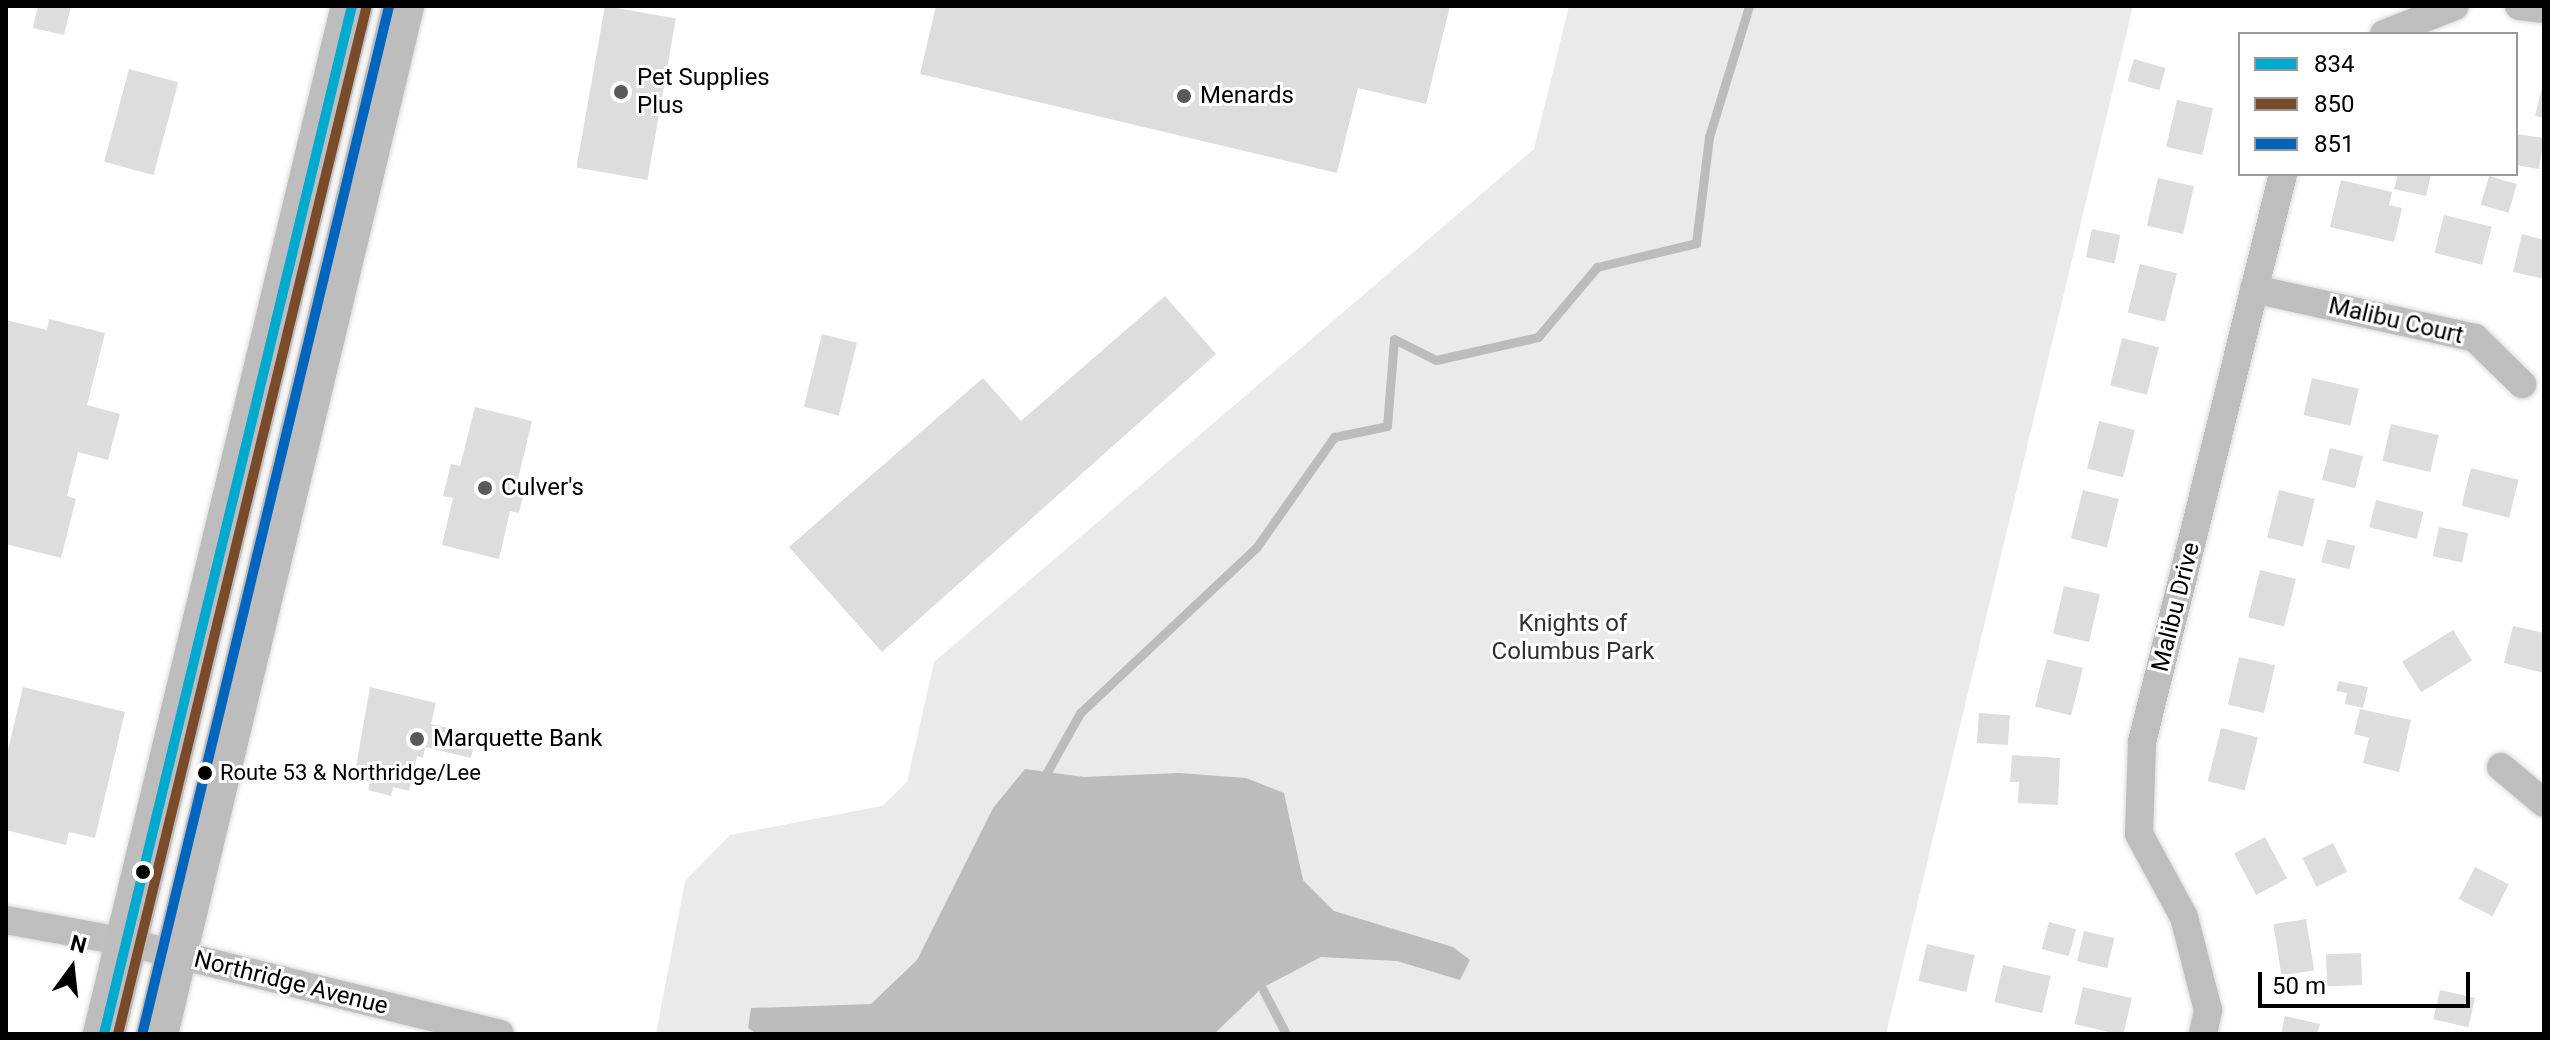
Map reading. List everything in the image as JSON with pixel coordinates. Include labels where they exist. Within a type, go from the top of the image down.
[{"type":"main road","points":[[104,1034],[352,6]]},
{"type":"main road","points":[[157,1034],[403,6]]},
{"type":"street","points":[[2389,32],[2455,6]]},
{"type":"street","points":[[2519,6],[2544,9]]},
{"type":"street","name":"Malibu Drive","points":[[2203,1034],[2208,1010],[2184,917],[2139,834],[2142,742],[2282,176]]},
{"type":"street","name":"Malibu Court","points":[[2254,289],[2475,338],[2522,384]]},
{"type":"street","points":[[2501,767],[2544,803]]},
{"type":"street","name":"Northridge Avenue","points":[[6,920],[126,942],[500,1034]]},
{"type":"green space","name":"Knights of Columbus Park","points":[[1569,6],[2133,6],[1886,1034],[656,1034],[685,881],[730,835],[882,806],[907,782],[934,662],[1534,149]]},
{"type":"shaded area","points":[[1025,769],[1084,777],[1179,773],[1246,778],[1284,793],[1303,880],[1334,911],[1453,947],[1470,960],[1460,980],[1397,961],[1321,957],[1262,988],[1214,1034],[757,1034],[748,1028],[751,1008],[871,1004],[917,960],[993,808]]},
{"type":"building","points":[[38,6],[71,6],[64,35],[33,28]]},
{"type":"building","name":"Pet Supplies Plus","points":[[605,6],[676,19],[647,180],[577,168]]},
{"type":"building","name":"Menards","points":[[936,6],[1450,6],[1426,104],[1358,88],[1337,173],[920,74]]},
{"type":"building","points":[[2134,59],[2166,68],[2159,90],[2128,81]]},
{"type":"building","points":[[129,69],[178,82],[153,175],[104,162]]},
{"type":"building","points":[[2544,84],[2544,118],[2535,116]]},
{"type":"building","points":[[2177,100],[2213,108],[2202,155],[2166,147]]},
{"type":"building","points":[[2518,134],[2544,138],[2539,169],[2518,165]]},
{"type":"building","points":[[2397,176],[2431,176],[2426,196],[2394,189]]},
{"type":"building","points":[[2489,176],[2517,184],[2509,213],[2481,205]]},
{"type":"building","points":[[2158,178],[2194,186],[2183,234],[2147,226]]},
{"type":"building","points":[[2341,180],[2392,192],[2389,205],[2402,208],[2394,242],[2330,227]]},
{"type":"building","points":[[2444,215],[2492,227],[2482,265],[2435,253]]},
{"type":"building","points":[[2092,229],[2120,235],[2114,263],[2086,257]]},
{"type":"building","points":[[2522,234],[2544,240],[2544,279],[2513,272]]},
{"type":"building","points":[[2140,264],[2177,273],[2165,322],[2128,313]]},
{"type":"building","points":[[1165,296],[1216,354],[882,652],[789,547],[983,378],[1021,421]]},
{"type":"building","points":[[49,319],[105,333],[87,405],[120,414],[108,460],[78,452],[67,496],[76,499],[61,558],[6,544],[6,320],[47,330]]},
{"type":"building","points":[[822,334],[857,343],[839,415],[804,407]]},
{"type":"building","points":[[2122,338],[2159,347],[2147,395],[2110,386]]},
{"type":"building","points":[[2312,378],[2359,389],[2350,426],[2303,415]]},
{"type":"building","name":"Culver's","points":[[475,407],[532,421],[518,479],[527,480],[519,513],[510,511],[499,559],[442,545],[453,498],[443,496],[451,464],[460,466]]},
{"type":"building","points":[[2099,421],[2135,430],[2123,477],[2087,469]]},
{"type":"building","points":[[2391,424],[2439,435],[2430,472],[2382,461]]},
{"type":"building","points":[[2330,448],[2363,456],[2355,488],[2322,480]]},
{"type":"building","points":[[2471,468],[2519,480],[2509,518],[2462,506]]},
{"type":"building","points":[[2083,490],[2119,499],[2107,547],[2071,539]]},
{"type":"building","points":[[2279,490],[2315,499],[2303,546],[2267,538]]},
{"type":"building","points":[[2376,500],[2424,512],[2417,539],[2369,527]]},
{"type":"building","points":[[2439,527],[2468,533],[2462,563],[2433,556]]},
{"type":"building","points":[[2327,539],[2355,546],[2349,569],[2321,562]]},
{"type":"building","points":[[2260,570],[2296,579],[2284,626],[2248,618]]},
{"type":"building","points":[[2064,586],[2100,594],[2089,642],[2053,634]]},
{"type":"building","points":[[2513,626],[2544,633],[2544,673],[2504,663]]},
{"type":"building","points":[[2453,630],[2472,661],[2421,692],[2402,662]]},
{"type":"building","points":[[2239,657],[2275,665],[2264,713],[2228,705]]},
{"type":"building","points":[[2047,659],[2083,668],[2071,715],[2035,707]]},
{"type":"building","points":[[2339,681],[2368,687],[2363,708],[2345,704],[2347,693],[2336,691]]},
{"type":"building","points":[[23,687],[125,712],[95,838],[69,832],[66,845],[6,830],[6,758]]},
{"type":"building","name":"Marquette Bank","points":[[370,687],[436,703],[431,724],[476,735],[471,758],[425,747],[423,758],[417,756],[409,791],[393,787],[391,796],[368,790],[370,782],[354,778]]},
{"type":"building","points":[[2360,709],[2411,720],[2399,772],[2363,763],[2369,738],[2354,734]]},
{"type":"building","points":[[1979,713],[2010,715],[2008,745],[1977,743]]},
{"type":"building","points":[[2221,728],[2258,737],[2245,791],[2208,781]]},
{"type":"building","points":[[2012,755],[2060,758],[2058,805],[2018,803],[2019,782],[2010,782]]},
{"type":"building","points":[[2265,837],[2287,878],[2256,895],[2234,853]]},
{"type":"building","points":[[2333,843],[2347,872],[2316,887],[2302,858]]},
{"type":"building","points":[[2475,867],[2509,884],[2493,916],[2459,899]]},
{"type":"building","points":[[2306,919],[2314,970],[2282,976],[2273,924]]},
{"type":"building","points":[[2049,922],[2076,929],[2069,956],[2042,949]]},
{"type":"building","points":[[2084,931],[2114,938],[2107,968],[2077,961]]},
{"type":"building","points":[[1927,944],[1975,955],[1966,992],[1918,981]]},
{"type":"building","points":[[2361,953],[2362,985],[2327,986],[2326,954]]},
{"type":"building","points":[[2003,965],[2051,976],[2042,1013],[1994,1002]]},
{"type":"building","points":[[2083,987],[2132,998],[2123,1034],[2074,1024]]},
{"type":"building","points":[[2440,990],[2475,998],[2468,1027],[2433,1019]]},
{"type":"building","points":[[2285,1016],[2320,1024],[2317,1034],[2281,1034]]},
{"type":"waterway","points":[[1042,781],[1080,713],[1256,548],[1334,437],[1387,426],[1394,339],[1436,360],[1538,337],[1597,267],[1696,243],[1709,137],[1749,6]]},
{"type":"waterway","points":[[1262,988],[1286,1034]]},
{"type":"transit line","name":"834","points":[[104,1034],[352,6]]},
{"type":"transit line","name":"851","points":[[143,1031],[389,6]]},
{"type":"transit line","name":"850","points":[[118,1034],[366,9]]},
{"type":"place","name":"Pet Supplies Plus","points":[[621,92]]},
{"type":"place","name":"Menards","points":[[1184,96]]},
{"type":"place","name":"Culver's","points":[[485,488]]},
{"type":"place","name":"Marquette Bank","points":[[417,739]]},
{"type":"place","name":"Route 53 & Northridge/Lee","points":[[205,773]]}]
